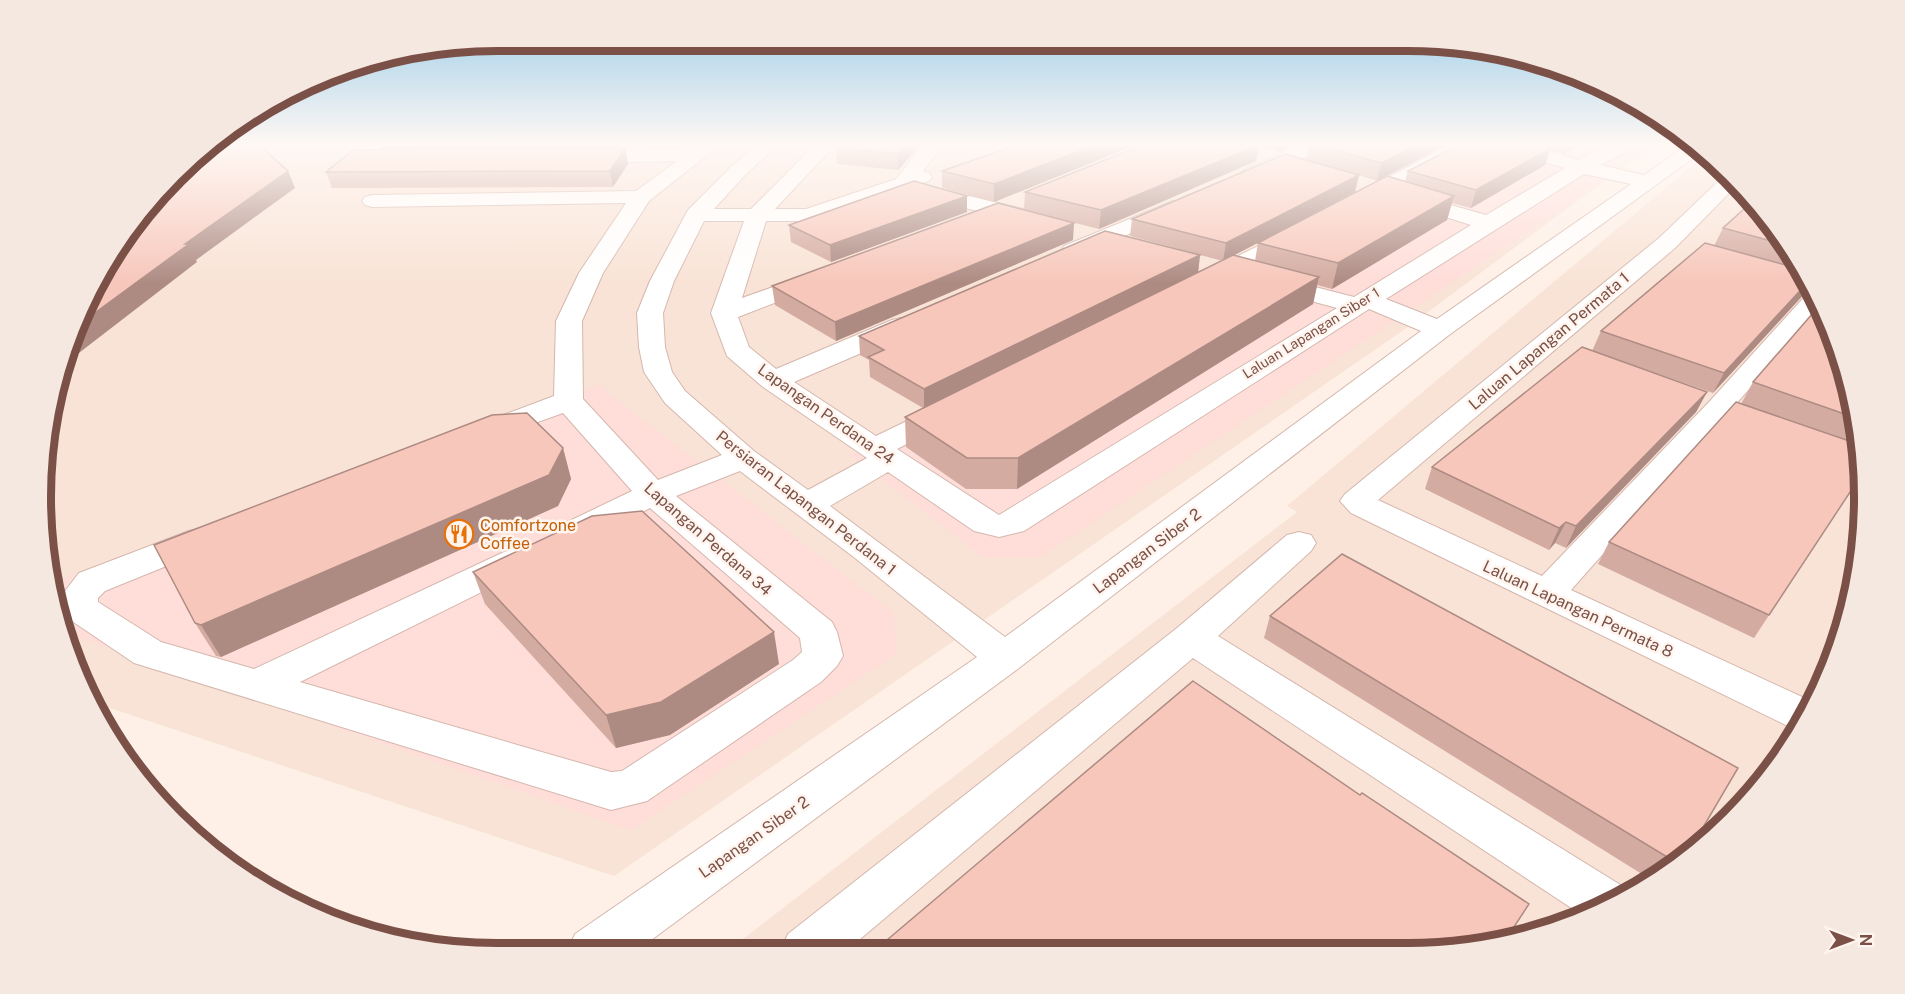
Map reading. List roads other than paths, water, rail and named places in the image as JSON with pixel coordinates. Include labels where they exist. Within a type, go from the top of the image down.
[{"type":"street","points":[[456,443],[568,401],[569,321],[591,273],[641,198],[651,190]]},
{"type":"street","name":"Persiaran Lapangan Perdana 1","points":[[720,190],[696,215],[662,281],[650,313],[652,347],[658,372],[675,397],[743,458],[807,504],[1005,658]]},
{"type":"street","points":[[724,314],[757,215],[781,190]]},
{"type":"street","points":[[696,215],[808,215],[887,190]]},
{"type":"street","points":[[919,190],[1051,224]]},
{"type":"street","points":[[1184,292],[1328,217],[1363,190]]},
{"type":"street","points":[[1379,190],[1489,223]]},
{"type":"street","name":"Laluan Lapangan Siber 1","points":[[999,526],[1011,523],[1360,302],[1543,190]]},
{"type":"street","name":"Lapangan Siber 2","points":[[606,943],[1005,658],[1440,329],[1638,190]]},
{"type":"street","name":"Laluan Lapangan Permata 1","points":[[1360,497],[1545,345],[1678,246],[1722,190]]},
{"type":"street","points":[[965,222],[1031,196]]},
{"type":"street","points":[[1051,261],[1198,197]]},
{"type":"street","points":[[372,201],[641,198]]},
{"type":"street","points":[[1072,229],[1137,246]]},
{"type":"street","points":[[1193,261],[1360,302],[1440,329]]},
{"type":"street","points":[[724,314],[834,272]]},
{"type":"street","points":[[1546,594],[1719,408],[1805,294]]},
{"type":"street","name":"Lapangan Perdana 24","points":[[724,314],[737,350],[773,381],[986,524],[999,526]]},
{"type":"street","points":[[773,381],[922,316]]},
{"type":"street","points":[[1545,345],[1578,357]]},
{"type":"street","points":[[807,504],[883,453],[972,400]]},
{"type":"street","name":"Lapangan Perdana 34","points":[[256,686],[611,791],[632,788],[807,671],[823,656],[818,632],[652,494],[568,401]]},
{"type":"street","points":[[233,527],[92,582],[80,595],[79,608],[148,653],[256,686],[652,494],[743,458]]},
{"type":"street","name":"Laluan Lapangan Permata 8","points":[[1360,497],[1357,501],[1363,506],[1798,713]]},
{"type":"street","points":[[817,943],[1191,638],[1299,543]]},
{"type":"street","points":[[1191,638],[1600,899]]},
{"type":"place","name":"Comfortzone Coffee","points":[[459,534]]}]
